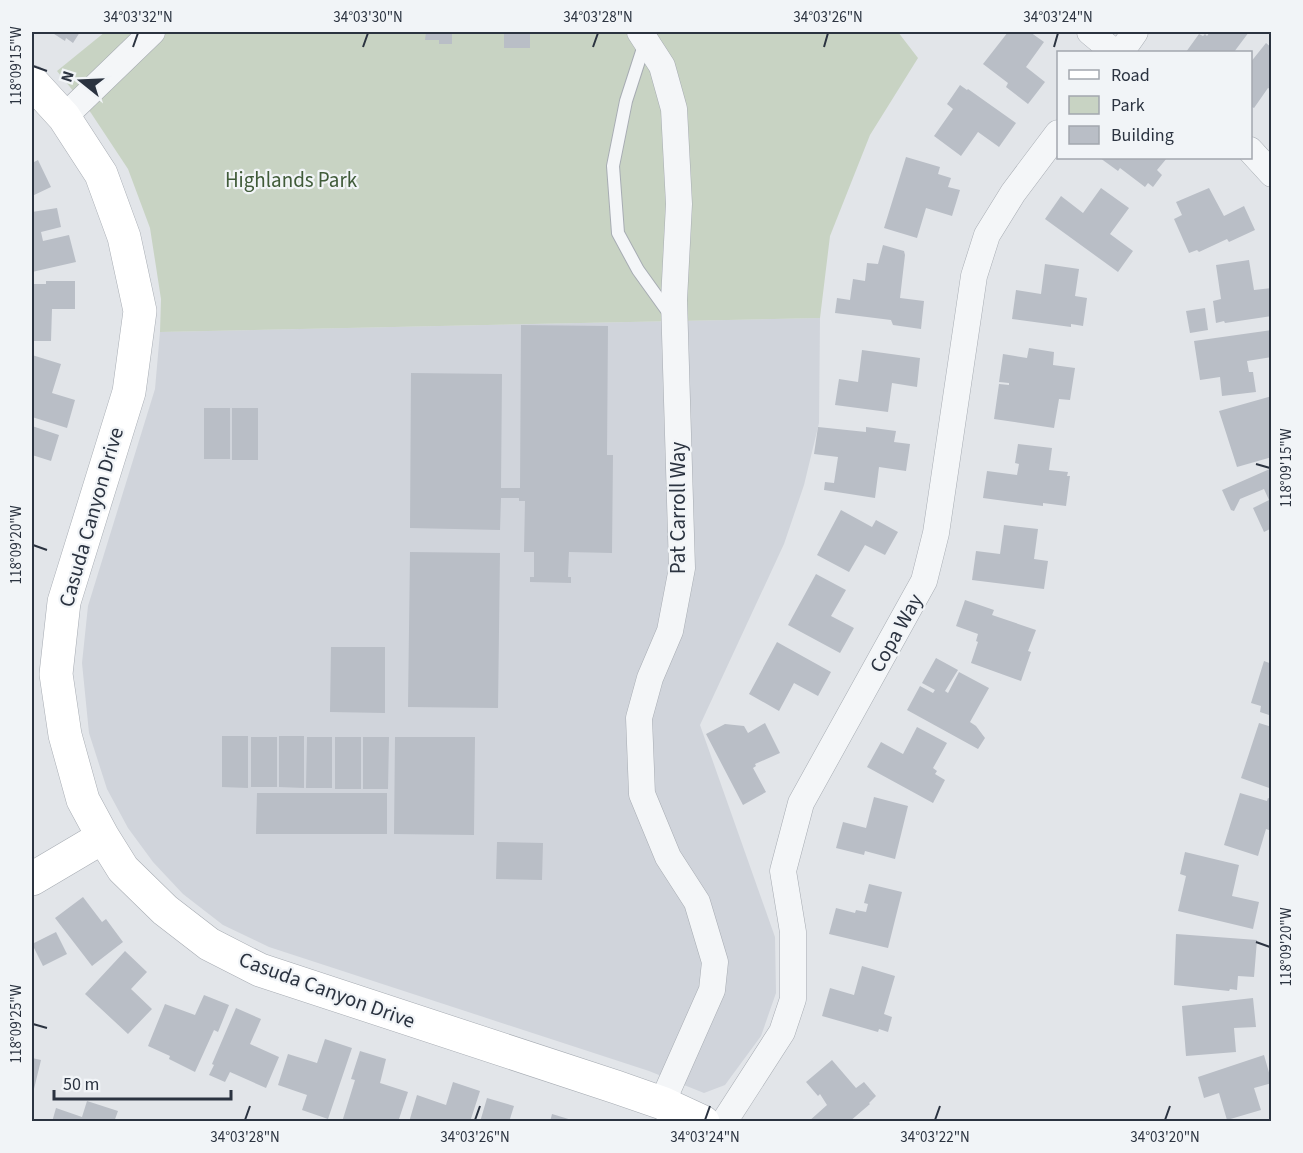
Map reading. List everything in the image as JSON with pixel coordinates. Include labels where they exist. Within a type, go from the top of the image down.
[{"type":"street","points":[[64,117],[152,32]]},
{"type":"street","points":[[1090,32],[1113,51]]},
{"type":"street","points":[[1122,51],[1135,32]]},
{"type":"street","name":"Pat Carroll Way","points":[[643,36],[662,66],[674,109],[679,204],[675,322],[682,568],[670,631],[651,678],[639,718],[642,794],[668,857],[697,902],[714,962],[712,990],[662,1103]]},
{"type":"street","name":"Casuda Canyon Drive","points":[[32,82],[64,117],[101,174],[124,237],[140,311],[129,392],[64,602],[56,674],[65,735],[83,800],[123,868],[165,910],[209,944],[260,970],[662,1103],[703,1122]]},
{"type":"street","name":"Copa Way","points":[[724,1122],[782,1032],[794,999],[793,932],[783,871],[801,803],[924,581],[936,532],[974,276],[987,235],[1013,193],[1057,137]]},
{"type":"street","points":[[1252,151],[1272,174]]},
{"type":"street","points":[[32,879],[103,837]]},
{"type":"lane","points":[[643,36],[626,101],[613,166],[618,232],[638,270],[675,322]]},
{"type":"shaded area","points":[[820,318],[819,423],[804,485],[784,544],[700,725],[775,937],[776,993],[761,1036],[725,1085],[704,1093],[649,1071],[269,947],[223,925],[183,894],[153,862],[128,828],[107,789],[89,733],[82,663],[88,606],[155,389],[160,332]]},
{"type":"green space","name":"Highlands Park","points":[[105,32],[898,32],[918,58],[870,135],[830,236],[820,318],[160,332],[161,299],[150,228],[128,169],[91,113],[57,71]]},
{"type":"building","points":[[51,32],[80,32],[73,43]]},
{"type":"building","points":[[426,32],[452,32],[452,44],[439,44],[439,40],[425,40]]},
{"type":"building","points":[[504,32],[530,32],[530,48],[504,48]]},
{"type":"building","points":[[1008,32],[1030,32],[1044,42],[1026,67],[1045,82],[1028,104],[1006,87],[1008,83],[983,64]]},
{"type":"building","points":[[1210,32],[1249,32],[1235,51],[1187,51],[1199,34],[1207,36]]},
{"type":"building","points":[[1266,43],[1272,48],[1272,90],[1268,88],[1254,108],[1252,107],[1252,60]]},
{"type":"building","points":[[960,85],[1016,123],[999,147],[978,132],[961,156],[934,136],[953,109],[947,104]]},
{"type":"building","points":[[906,157],[940,167],[938,174],[951,178],[948,187],[960,190],[952,216],[926,208],[917,238],[884,228]]},
{"type":"building","points":[[1101,159],[1166,159],[1157,170],[1162,175],[1153,187],[1148,183],[1145,187],[1120,168],[1118,171]]},
{"type":"building","points":[[38,160],[51,187],[32,196],[32,163]]},
{"type":"building","points":[[1101,188],[1129,208],[1110,234],[1133,251],[1118,272],[1045,219],[1061,196],[1083,213]]},
{"type":"building","points":[[1209,188],[1224,216],[1244,206],[1255,230],[1229,242],[1227,239],[1199,252],[1197,250],[1189,253],[1174,219],[1182,215],[1176,202]]},
{"type":"building","points":[[57,208],[61,227],[41,232],[43,241],[69,235],[76,262],[32,272],[32,212]]},
{"type":"building","points":[[883,245],[904,251],[900,298],[924,301],[921,329],[893,325],[891,320],[835,313],[837,298],[850,300],[853,279],[865,281],[867,263],[878,264]]},
{"type":"building","points":[[1249,260],[1254,290],[1272,288],[1272,316],[1216,323],[1213,301],[1221,299],[1216,265]]},
{"type":"building","points":[[1045,264],[1079,269],[1075,296],[1087,298],[1083,326],[1071,324],[1071,327],[1012,319],[1016,290],[1041,294]]},
{"type":"building","points":[[46,281],[75,281],[75,309],[52,309],[51,341],[32,341],[32,284],[46,284]]},
{"type":"building","points":[[1205,308],[1208,330],[1190,333],[1186,311]]},
{"type":"building","points":[[521,325],[608,326],[607,455],[613,455],[612,553],[569,552],[568,577],[571,577],[571,583],[530,582],[530,577],[534,577],[534,552],[524,552],[525,501],[519,501],[519,498],[501,498],[500,530],[410,528],[411,373],[502,374],[501,488],[520,488]]},
{"type":"building","points":[[1272,330],[1272,357],[1247,361],[1249,372],[1253,372],[1256,392],[1222,396],[1220,377],[1200,380],[1194,341]]},
{"type":"building","points":[[1029,348],[1054,352],[1053,365],[1075,368],[1070,400],[1059,399],[1054,428],[994,419],[999,384],[1009,385],[1009,383],[999,382],[1003,354],[1027,358]]},
{"type":"building","points":[[862,350],[920,358],[917,387],[892,383],[888,412],[835,405],[839,379],[858,382]]},
{"type":"building","points":[[32,355],[61,364],[52,393],[75,400],[67,428],[32,417]]},
{"type":"building","points":[[1272,396],[1272,457],[1237,467],[1219,411]]},
{"type":"building","points":[[204,408],[230,408],[230,459],[204,459]]},
{"type":"building","points":[[232,408],[258,408],[258,460],[232,460]]},
{"type":"building","points":[[32,426],[59,435],[51,461],[32,455]]},
{"type":"building","points":[[818,427],[866,432],[866,427],[896,431],[894,442],[910,444],[906,471],[879,467],[875,498],[824,490],[825,482],[834,483],[838,457],[814,454]]},
{"type":"building","points":[[1018,444],[1052,448],[1049,470],[1068,472],[1067,476],[1070,476],[1066,506],[1043,503],[1043,506],[983,498],[987,471],[1017,475],[1019,464],[1015,463]]},
{"type":"building","points":[[1272,468],[1272,528],[1264,532],[1253,508],[1269,500],[1264,489],[1240,499],[1234,511],[1231,510],[1222,490]]},
{"type":"building","points":[[841,510],[872,527],[876,520],[898,532],[885,555],[865,545],[849,572],[817,555]]},
{"type":"building","points":[[1004,525],[1038,529],[1034,559],[1048,561],[1044,589],[972,580],[976,551],[1000,554]]},
{"type":"building","points":[[410,552],[500,553],[498,708],[408,707]]},
{"type":"building","points":[[816,574],[846,590],[831,616],[854,628],[840,653],[788,625]]},
{"type":"building","points":[[965,600],[994,610],[992,615],[1036,630],[1021,681],[971,663],[978,642],[976,641],[978,634],[956,626]]},
{"type":"building","points":[[777,642],[831,672],[818,696],[794,683],[779,711],[749,694]]},
{"type":"building","points":[[331,647],[385,647],[385,713],[330,712]]},
{"type":"building","points":[[936,658],[958,670],[945,691],[948,693],[959,672],[989,688],[970,722],[985,738],[978,749],[907,710],[920,686],[933,693],[935,690],[922,683]]},
{"type":"building","points":[[1264,661],[1272,664],[1272,716],[1260,712],[1261,706],[1251,703]]},
{"type":"building","points":[[765,723],[780,753],[755,764],[753,768],[766,792],[743,805],[706,734],[725,724],[744,726],[748,733]]},
{"type":"building","points":[[1259,723],[1272,727],[1272,789],[1241,778]]},
{"type":"building","points":[[917,727],[947,743],[933,768],[937,771],[935,774],[945,780],[933,803],[867,767],[881,742],[903,754]]},
{"type":"building","points":[[222,736],[248,736],[248,788],[222,787]]},
{"type":"building","points":[[279,736],[304,736],[304,788],[279,787]]},
{"type":"building","points":[[251,737],[277,737],[277,787],[251,787]]},
{"type":"building","points":[[307,737],[332,737],[332,788],[306,788]]},
{"type":"building","points":[[335,737],[361,737],[361,789],[335,789]]},
{"type":"building","points":[[363,737],[389,737],[388,789],[363,789]]},
{"type":"building","points":[[395,737],[475,737],[474,835],[394,834]]},
{"type":"building","points":[[257,793],[387,793],[387,834],[256,834]]},
{"type":"building","points":[[1240,793],[1267,801],[1268,798],[1272,799],[1272,831],[1266,829],[1258,856],[1224,845]]},
{"type":"building","points":[[874,797],[908,806],[895,859],[865,851],[864,855],[836,848],[843,822],[866,828]]},
{"type":"building","points":[[497,842],[543,843],[542,880],[496,879]]},
{"type":"building","points":[[1185,852],[1239,865],[1232,896],[1259,902],[1253,929],[1178,911],[1186,876],[1180,874]]},
{"type":"building","points":[[869,884],[902,892],[888,948],[829,934],[836,908],[855,913],[856,910],[866,912],[868,904],[864,903]]},
{"type":"building","points":[[83,897],[102,922],[106,919],[123,942],[92,966],[55,918]]},
{"type":"building","points":[[56,932],[67,954],[43,966],[32,944]]},
{"type":"building","points":[[1176,934],[1257,940],[1254,977],[1238,976],[1237,990],[1230,989],[1229,991],[1174,985]]},
{"type":"building","points":[[125,951],[147,972],[131,989],[152,1009],[128,1034],[85,994]]},
{"type":"building","points":[[862,966],[895,976],[884,1014],[892,1017],[888,1032],[879,1029],[878,1032],[822,1016],[830,988],[854,995]]},
{"type":"building","points":[[204,995],[229,1005],[218,1032],[214,1030],[195,1072],[169,1059],[170,1056],[148,1046],[165,1004],[195,1015]]},
{"type":"building","points":[[1253,998],[1256,1027],[1234,1028],[1236,1052],[1186,1056],[1182,1006]]},
{"type":"building","points":[[236,1008],[261,1019],[250,1044],[279,1057],[266,1088],[230,1072],[225,1082],[209,1075]]},
{"type":"building","points":[[325,1039],[352,1048],[328,1119],[302,1110],[307,1095],[278,1085],[288,1054],[317,1063]]},
{"type":"building","points":[[360,1051],[386,1059],[380,1083],[408,1092],[398,1122],[342,1122],[355,1080],[351,1079]]},
{"type":"building","points":[[1264,1055],[1272,1083],[1254,1088],[1261,1110],[1227,1120],[1219,1093],[1204,1098],[1198,1077]]},
{"type":"building","points":[[32,1058],[41,1060],[34,1089],[32,1089]]},
{"type":"building","points":[[832,1060],[856,1088],[864,1082],[876,1096],[849,1122],[808,1122],[827,1105],[820,1094],[818,1096],[806,1082]]},
{"type":"building","points":[[453,1082],[480,1091],[470,1122],[409,1122],[417,1095],[446,1105]]},
{"type":"building","points":[[487,1098],[514,1106],[509,1122],[480,1122]]},
{"type":"building","points":[[87,1101],[118,1111],[114,1122],[52,1122],[56,1108],[82,1117]]},
{"type":"building","points":[[552,1114],[575,1121],[575,1122],[550,1122]]}]
